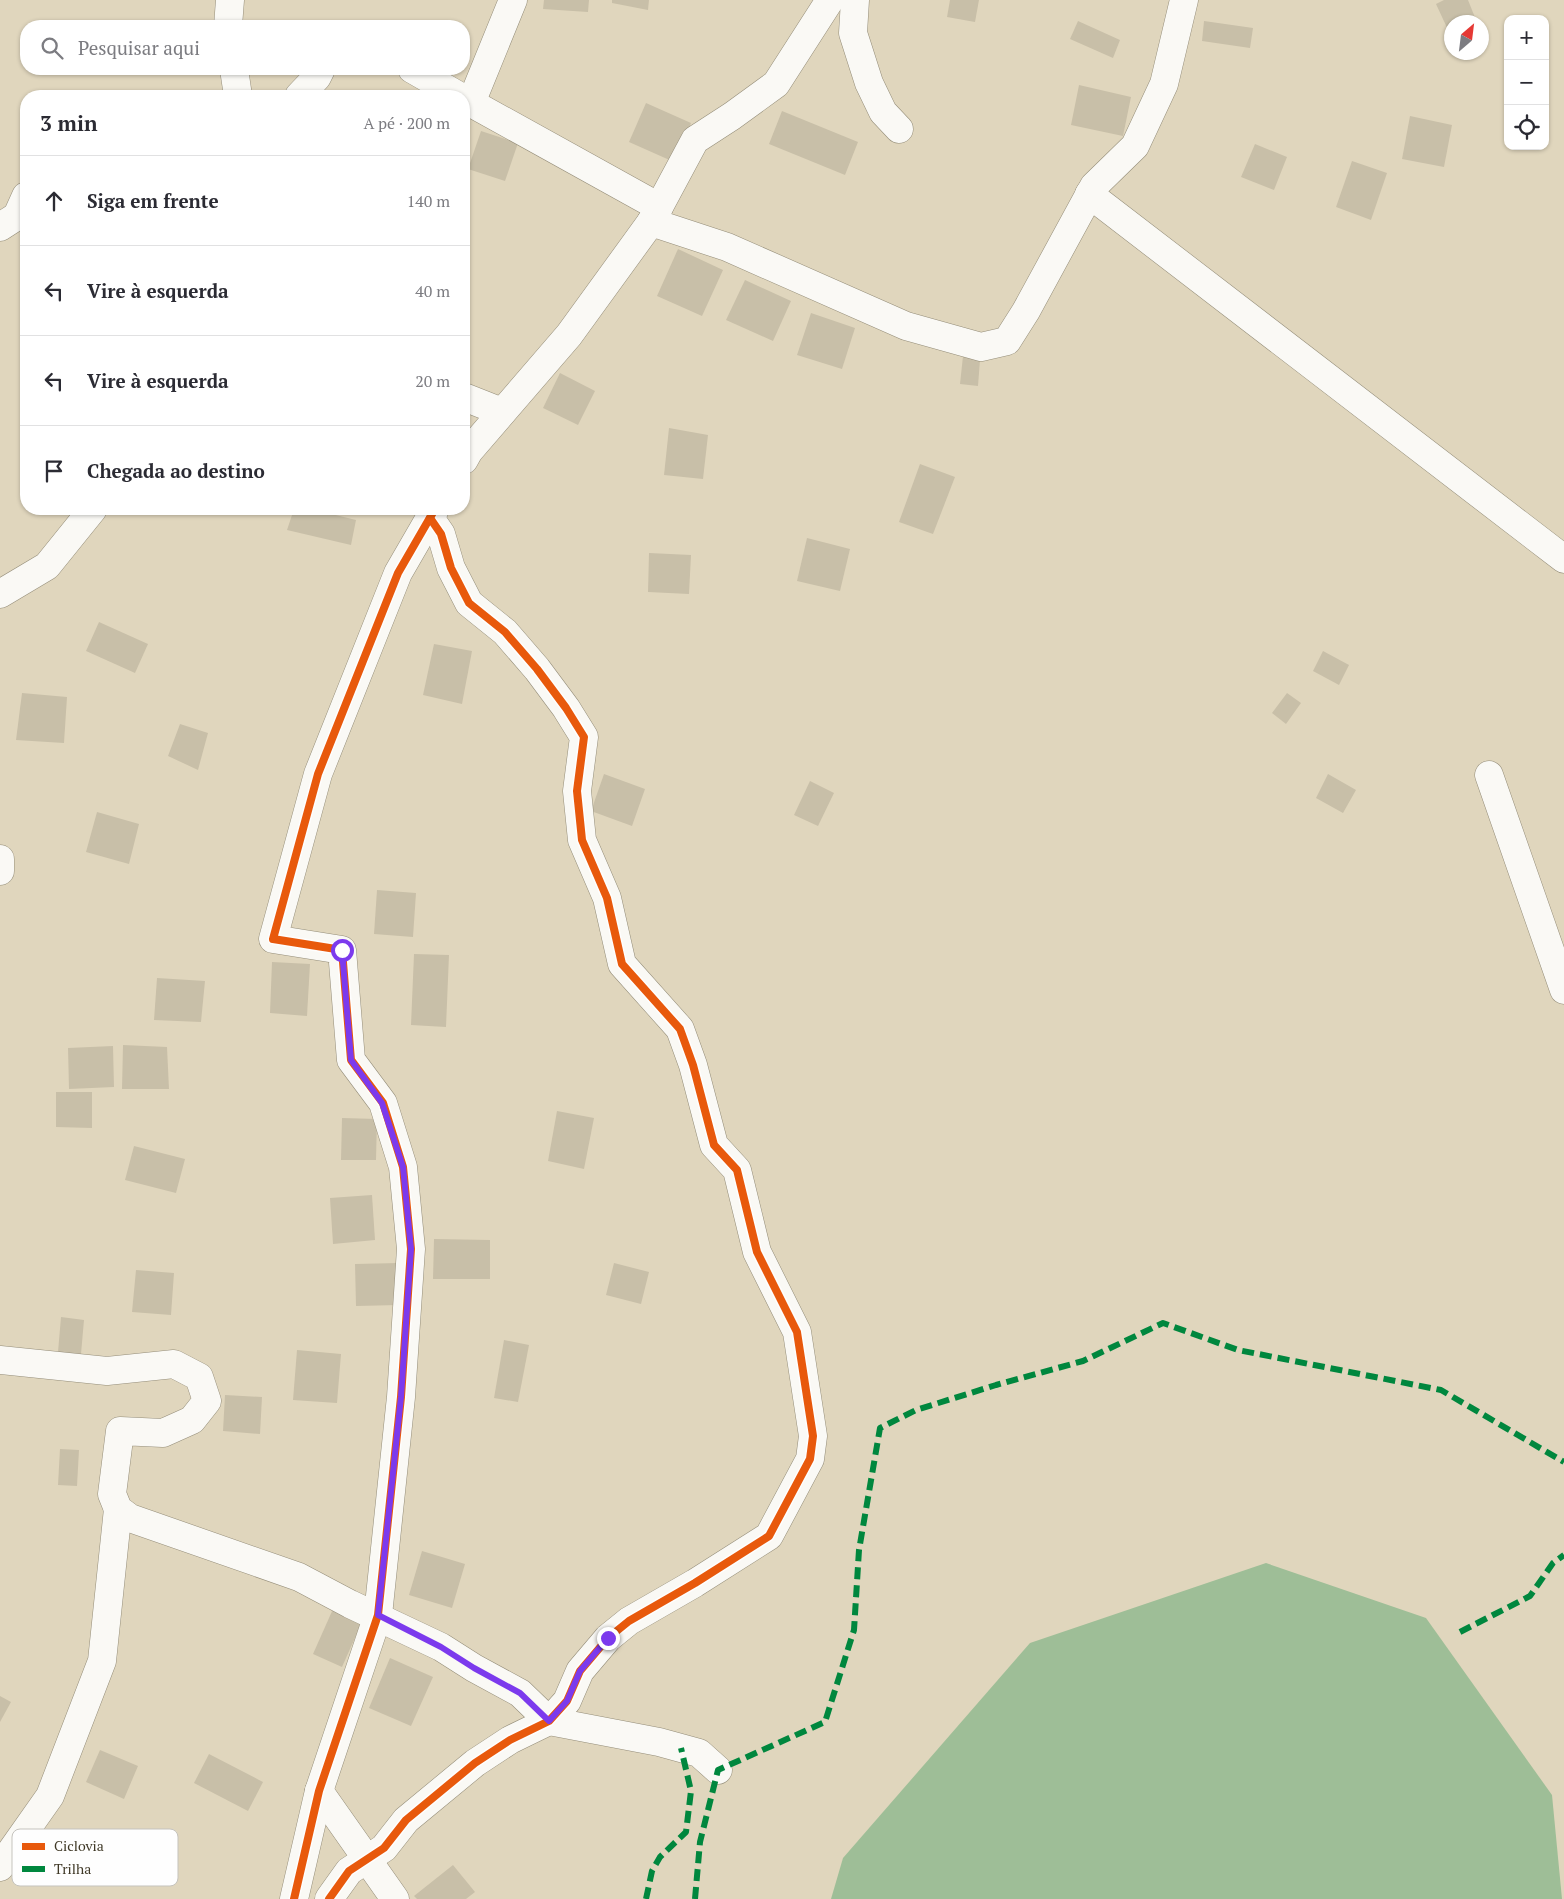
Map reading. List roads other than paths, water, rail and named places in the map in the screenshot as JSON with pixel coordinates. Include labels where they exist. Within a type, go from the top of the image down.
[{"type":"street","points":[[228,20],[230,0]]},
{"type":"street","points":[[469,90],[513,0]]},
{"type":"street","points":[[470,452],[569,334],[655,215],[695,140],[776,84],[830,0]]},
{"type":"street","points":[[855,0],[853,33],[868,83],[883,112],[899,129]]},
{"type":"street","points":[[470,102],[655,215],[906,326],[981,347],[1007,341],[1026,311],[1094,186],[1135,146],[1164,84],[1184,0]]},
{"type":"street","points":[[235,75],[237,90]]},
{"type":"street","points":[[305,90],[318,75]]},
{"type":"street","points":[[423,75],[449,90]]},
{"type":"street","points":[[1089,194],[1564,559]]},
{"type":"street","points":[[0,227],[17,216],[20,209]]},
{"type":"street","points":[[470,399],[502,412]]},
{"type":"street","points":[[0,594],[46,566],[88,515]]},
{"type":"street","points":[[294,1899],[319,1791],[378,1615],[401,1397],[411,1249],[403,1167],[382,1103],[351,1060],[342,950],[273,939],[318,774],[398,573],[432,515]]},
{"type":"street","points":[[330,1899],[349,1871],[384,1848],[406,1820],[475,1763],[510,1740],[549,1721],[567,1701],[580,1671],[608,1638],[629,1621],[695,1584],[769,1536],[810,1459],[813,1436],[797,1332],[757,1252],[737,1170],[714,1145],[693,1065],[680,1029],[622,964],[606,898],[582,840],[577,791],[584,737],[566,708],[524,654],[505,632],[469,603],[451,568],[434,515]]},
{"type":"street","points":[[1489,775],[1564,990]]},
{"type":"street","points":[[0,859],[0,871]]},
{"type":"street","points":[[0,1360],[107,1371],[174,1364],[199,1378],[207,1401],[192,1420],[163,1432],[120,1431],[112,1494],[118,1509],[102,1661],[50,1796],[27,1829]]},
{"type":"street","points":[[118,1509],[130,1518],[299,1577],[350,1604],[378,1615],[441,1647],[474,1668],[520,1693],[549,1721],[659,1742],[699,1753],[718,1770]]},
{"type":"street","points":[[319,1791],[394,1899]]},
{"type":"street","points":[[0,1867],[12,1850]]}]
